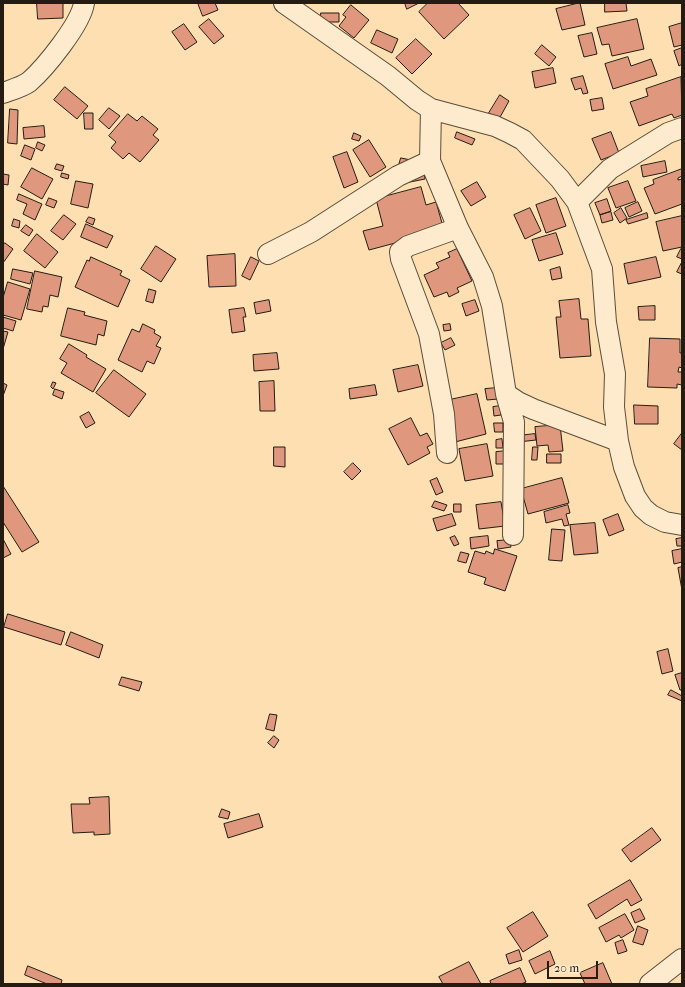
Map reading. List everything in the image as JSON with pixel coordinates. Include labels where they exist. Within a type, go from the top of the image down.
[{"type":"street","points":[[3,93],[28,83],[51,58],[72,31],[84,3]]},
{"type":"street","points":[[284,3],[388,76],[417,100],[431,109],[459,118],[495,126],[523,140],[560,179],[577,202],[602,269],[606,322],[615,374],[614,408],[618,441],[624,468],[635,496],[643,508],[651,515],[665,522],[682,525]]},
{"type":"street","points":[[431,109],[430,161],[458,228],[483,277],[492,306],[506,394],[514,422],[513,535]]},
{"type":"street","points":[[577,202],[610,169],[668,133],[682,128]]},
{"type":"street","points":[[268,254],[311,232],[398,176],[430,161]]},
{"type":"street","points":[[447,453],[444,414],[429,334],[401,259],[400,252],[408,246],[458,228]]},
{"type":"street","points":[[506,394],[533,409],[618,441]]},
{"type":"street","points":[[650,984],[682,959]]},
{"type":"building","points":[[37,3],[63,3],[63,18],[38,19]]},
{"type":"building","points":[[198,3],[215,3],[218,10],[203,16]]},
{"type":"building","points":[[405,3],[419,3],[407,9]]},
{"type":"building","points":[[428,3],[458,3],[469,15],[444,39],[419,12]]},
{"type":"building","points":[[580,3],[585,25],[562,30],[556,9]]},
{"type":"building","points":[[605,3],[626,3],[627,11],[605,12]]},
{"type":"building","points":[[351,5],[369,20],[354,38],[339,26],[346,17],[343,15]]},
{"type":"building","points":[[321,13],[339,13],[339,22],[321,22]]},
{"type":"building","points":[[209,19],[224,36],[214,44],[199,27]]},
{"type":"building","points":[[637,19],[644,49],[612,56],[609,44],[602,45],[597,28]]},
{"type":"building","points":[[682,23],[682,45],[674,47],[669,27]]},
{"type":"building","points":[[184,24],[197,42],[185,50],[172,32]]},
{"type":"building","points":[[377,30],[398,39],[392,53],[371,43]]},
{"type":"building","points":[[592,33],[597,54],[584,57],[578,36]]},
{"type":"building","points":[[416,39],[432,54],[412,74],[396,58]]},
{"type":"building","points":[[542,45],[556,57],[549,66],[535,54]]},
{"type":"building","points":[[682,48],[682,64],[679,66],[674,51]]},
{"type":"building","points":[[628,57],[631,66],[651,59],[657,75],[613,89],[605,64]]},
{"type":"building","points":[[553,68],[556,83],[535,88],[532,72]]},
{"type":"building","points":[[583,76],[588,93],[583,94],[581,88],[575,90],[571,79]]},
{"type":"building","points":[[681,77],[682,115],[674,118],[672,114],[639,126],[630,102],[648,96],[646,89]]},
{"type":"building","points":[[65,87],[88,106],[77,119],[54,100]]},
{"type":"building","points":[[500,95],[509,101],[499,119],[489,113]]},
{"type":"building","points":[[602,98],[604,109],[592,111],[590,100]]},
{"type":"building","points":[[109,108],[120,116],[109,129],[99,120]]},
{"type":"building","points":[[10,109],[18,110],[17,144],[8,143]]},
{"type":"building","points":[[84,113],[93,113],[93,129],[85,129]]},
{"type":"building","points":[[128,114],[137,121],[142,116],[158,129],[153,135],[159,140],[140,162],[129,153],[123,159],[111,148],[116,142],[109,136]]},
{"type":"building","points":[[44,126],[45,137],[24,139],[23,128]]},
{"type":"building","points":[[457,132],[475,139],[472,145],[455,138]]},
{"type":"building","points":[[611,132],[619,153],[601,160],[592,139]]},
{"type":"building","points":[[354,133],[361,136],[359,141],[352,139]]},
{"type":"building","points":[[369,140],[386,167],[370,177],[353,150]]},
{"type":"building","points":[[38,142],[45,145],[42,151],[36,148]]},
{"type":"building","points":[[25,145],[35,149],[31,160],[21,156]]},
{"type":"building","points":[[347,152],[358,182],[344,188],[333,157]]},
{"type":"building","points":[[401,158],[411,160],[399,165]]},
{"type":"building","points":[[665,161],[667,172],[643,177],[641,166]]},
{"type":"building","points":[[57,164],[64,166],[62,171],[55,169]]},
{"type":"building","points":[[32,168],[53,179],[42,199],[21,187]]},
{"type":"building","points":[[682,169],[682,176],[678,178],[678,180],[682,179],[682,204],[655,214],[644,188],[654,184],[653,180]]},
{"type":"building","points":[[424,171],[425,179],[405,183]]},
{"type":"building","points":[[62,173],[69,175],[68,179],[61,177]]},
{"type":"building","points":[[3,174],[9,175],[8,185],[3,184]]},
{"type":"building","points":[[76,181],[93,184],[88,208],[71,204]]},
{"type":"building","points":[[628,181],[636,201],[616,208],[608,188]]},
{"type":"building","points":[[477,182],[486,197],[471,206],[461,191]]},
{"type":"building","points":[[421,187],[426,205],[436,202],[444,230],[369,250],[363,231],[383,226],[376,199]]},
{"type":"building","points":[[19,194],[42,204],[35,220],[23,214],[27,204],[17,200]]},
{"type":"building","points":[[49,198],[57,201],[54,208],[46,205]]},
{"type":"building","points":[[556,198],[566,226],[546,233],[536,205]]},
{"type":"building","points":[[607,199],[611,211],[600,215],[595,203]]},
{"type":"building","points":[[638,202],[642,211],[629,217],[625,208]]},
{"type":"building","points":[[530,208],[541,231],[525,239],[514,215]]},
{"type":"building","points":[[621,208],[627,218],[620,223],[614,213]]},
{"type":"building","points":[[611,212],[613,220],[602,223],[600,215]]},
{"type":"building","points":[[647,213],[648,218],[628,224],[626,220]]},
{"type":"building","points":[[64,215],[76,224],[63,240],[51,231]]},
{"type":"building","points":[[682,216],[682,247],[663,251],[656,222]]},
{"type":"building","points":[[89,217],[95,219],[93,225],[86,222]]},
{"type":"building","points":[[14,219],[20,221],[19,228],[12,226]]},
{"type":"building","points":[[86,224],[113,236],[107,248],[81,237]]},
{"type":"building","points":[[26,225],[33,230],[29,236],[21,231]]},
{"type":"building","points":[[556,233],[563,254],[539,261],[532,240]]},
{"type":"building","points":[[37,234],[58,252],[45,268],[24,251]]},
{"type":"building","points":[[5,243],[13,249],[3,263],[3,246]]},
{"type":"building","points":[[156,246],[176,259],[161,282],[141,269]]},
{"type":"building","points":[[457,249],[472,281],[457,288],[459,292],[449,297],[447,292],[434,297],[424,275],[439,268],[436,263],[450,257],[448,253]]},
{"type":"building","points":[[681,249],[682,250],[682,259],[677,257]]},
{"type":"building","points":[[235,254],[236,286],[209,287],[207,256]]},
{"type":"building","points":[[91,257],[122,271],[120,275],[130,280],[118,307],[75,287],[87,260],[89,261]]},
{"type":"building","points":[[251,257],[259,261],[250,280],[242,276]]},
{"type":"building","points":[[656,257],[661,277],[628,284],[624,264]]},
{"type":"building","points":[[682,262],[682,274],[677,272]]},
{"type":"building","points":[[560,267],[562,278],[552,280],[550,270]]},
{"type":"building","points":[[13,269],[33,273],[30,284],[11,279]]},
{"type":"building","points":[[35,271],[62,277],[58,297],[50,295],[48,307],[43,306],[42,312],[27,309]]},
{"type":"building","points":[[8,282],[30,289],[21,320],[3,315],[3,298]]},
{"type":"building","points":[[149,289],[156,291],[153,303],[146,301]]},
{"type":"building","points":[[579,299],[581,319],[588,319],[591,356],[560,358],[556,317],[561,317],[559,301]]},
{"type":"building","points":[[269,300],[271,311],[256,314],[254,303]]},
{"type":"building","points":[[475,300],[479,311],[466,316],[462,304]]},
{"type":"building","points":[[655,306],[655,320],[639,320],[638,307]]},
{"type":"building","points":[[68,308],[85,312],[84,315],[107,321],[104,336],[98,334],[96,345],[61,336]]},
{"type":"building","points":[[244,308],[246,317],[243,317],[245,331],[232,333],[229,310]]},
{"type":"building","points":[[3,317],[16,321],[13,331],[3,328]]},
{"type":"building","points":[[143,324],[155,330],[154,333],[161,337],[156,346],[161,348],[154,364],[147,361],[142,372],[118,360],[132,329],[139,332]]},
{"type":"building","points":[[450,324],[451,330],[444,331],[443,325]]},
{"type":"building","points":[[3,331],[8,332],[3,349]]},
{"type":"building","points":[[451,338],[455,345],[445,350],[441,343]]},
{"type":"building","points":[[650,338],[680,339],[682,368],[679,367],[678,372],[682,372],[682,385],[677,384],[677,388],[648,387]]},
{"type":"building","points":[[69,344],[87,355],[86,357],[106,369],[93,392],[61,373],[67,363],[60,359]]},
{"type":"building","points":[[277,353],[279,369],[254,371],[253,355]]},
{"type":"building","points":[[418,365],[423,386],[398,392],[393,370]]},
{"type":"building","points":[[114,370],[146,394],[129,417],[96,393]]},
{"type":"building","points":[[274,381],[275,411],[260,411],[259,382]]},
{"type":"building","points":[[53,382],[56,383],[53,389],[51,387]]},
{"type":"building","points":[[3,383],[7,385],[3,396]]},
{"type":"building","points":[[375,385],[377,395],[350,399],[349,389]]},
{"type":"building","points":[[497,388],[498,399],[487,400],[485,389]]},
{"type":"building","points":[[55,389],[64,392],[62,399],[53,395]]},
{"type":"building","points":[[477,394],[486,434],[455,442],[445,401]]},
{"type":"building","points":[[634,405],[658,406],[658,424],[635,424]]},
{"type":"building","points":[[500,406],[501,415],[494,416],[493,407]]},
{"type":"building","points":[[89,412],[95,423],[86,428],[80,417]]},
{"type":"building","points":[[411,418],[420,436],[427,433],[433,444],[427,447],[430,453],[408,465],[389,429]]},
{"type":"building","points":[[494,423],[503,423],[503,432],[495,432]]},
{"type":"building","points":[[560,425],[563,451],[549,452],[548,445],[537,446],[535,427]]},
{"type":"building","points":[[682,433],[682,450],[674,444]]},
{"type":"building","points":[[535,434],[536,440],[518,442],[517,436]]},
{"type":"building","points":[[502,439],[503,448],[496,448],[496,440]]},
{"type":"building","points":[[487,444],[493,476],[465,481],[459,449]]},
{"type":"building","points":[[274,447],[285,447],[285,467],[274,466]]},
{"type":"building","points":[[533,447],[538,447],[537,460],[532,460]]},
{"type":"building","points":[[507,451],[507,464],[496,464],[496,452]]},
{"type":"building","points":[[547,454],[561,454],[561,463],[547,463]]},
{"type":"building","points":[[353,463],[361,471],[352,480],[344,472]]},
{"type":"building","points":[[437,478],[443,492],[436,495],[430,481]]},
{"type":"building","points":[[562,478],[569,503],[528,514],[521,489]]},
{"type":"building","points":[[3,486],[39,542],[22,552],[3,522]]},
{"type":"building","points":[[435,501],[447,505],[444,511],[432,507]]},
{"type":"building","points":[[501,502],[505,526],[479,529],[476,505]]},
{"type":"building","points":[[454,504],[461,504],[461,512],[454,512]]},
{"type":"building","points":[[568,505],[570,513],[566,514],[569,525],[564,526],[562,519],[546,523],[544,512]]},
{"type":"building","points":[[452,514],[456,525],[437,531],[433,519]]},
{"type":"building","points":[[618,514],[624,530],[609,536],[603,520]]},
{"type":"building","points":[[595,523],[598,553],[574,555],[570,525]]},
{"type":"building","points":[[552,529],[565,530],[562,561],[549,560]]},
{"type":"building","points":[[455,536],[459,544],[454,546],[450,538]]},
{"type":"building","points":[[488,536],[489,546],[471,549],[470,538]]},
{"type":"building","points":[[682,538],[682,546],[677,546],[676,539]]},
{"type":"building","points":[[3,539],[11,554],[3,558]]},
{"type":"building","points":[[510,540],[511,547],[498,549],[497,541]]},
{"type":"building","points":[[495,549],[517,556],[505,591],[484,584],[486,578],[468,572],[475,551],[485,554],[486,551],[493,554]]},
{"type":"building","points":[[682,549],[682,562],[674,564],[672,551]]},
{"type":"building","points":[[461,552],[469,554],[466,563],[458,561]]},
{"type":"building","points":[[682,567],[682,590],[678,568]]},
{"type":"building","points":[[8,614],[65,632],[61,645],[4,627]]},
{"type":"building","points":[[71,632],[103,645],[99,658],[66,645]]},
{"type":"building","points":[[668,649],[673,671],[662,674],[657,652]]},
{"type":"building","points":[[682,673],[682,690],[680,690],[675,675]]},
{"type":"building","points":[[122,677],[142,682],[139,691],[119,685]]},
{"type":"building","points":[[671,690],[682,696],[682,701],[668,695]]},
{"type":"building","points":[[270,714],[277,715],[274,731],[266,729]]},
{"type":"building","points":[[274,736],[279,740],[274,748],[268,743]]},
{"type":"building","points":[[109,797],[110,834],[94,835],[94,832],[73,833],[71,804],[90,804],[89,798]]},
{"type":"building","points":[[222,809],[230,812],[228,819],[219,817]]},
{"type":"building","points":[[259,814],[263,827],[228,838],[224,824]]},
{"type":"building","points":[[652,828],[661,840],[631,862],[622,850]]},
{"type":"building","points":[[630,880],[642,900],[631,906],[627,899],[596,919],[588,905]]},
{"type":"building","points":[[640,909],[645,919],[635,923],[631,913]]},
{"type":"building","points":[[533,912],[548,936],[523,952],[507,928]]},
{"type":"building","points":[[625,914],[634,930],[621,938],[619,935],[606,942],[599,928]]},
{"type":"building","points":[[638,926],[648,930],[643,945],[633,942]]},
{"type":"building","points":[[623,940],[627,951],[618,954],[615,943]]},
{"type":"building","points":[[519,950],[522,960],[509,964],[506,955]]},
{"type":"building","points":[[550,951],[555,964],[535,974],[529,961]]},
{"type":"building","points":[[469,962],[481,984],[443,984],[439,977]]},
{"type":"building","points":[[603,963],[612,984],[585,984],[580,973]]},
{"type":"building","points":[[28,966],[62,980],[61,984],[47,984],[25,975]]},
{"type":"building","points":[[520,968],[526,982],[521,984],[491,984],[490,981]]}]
